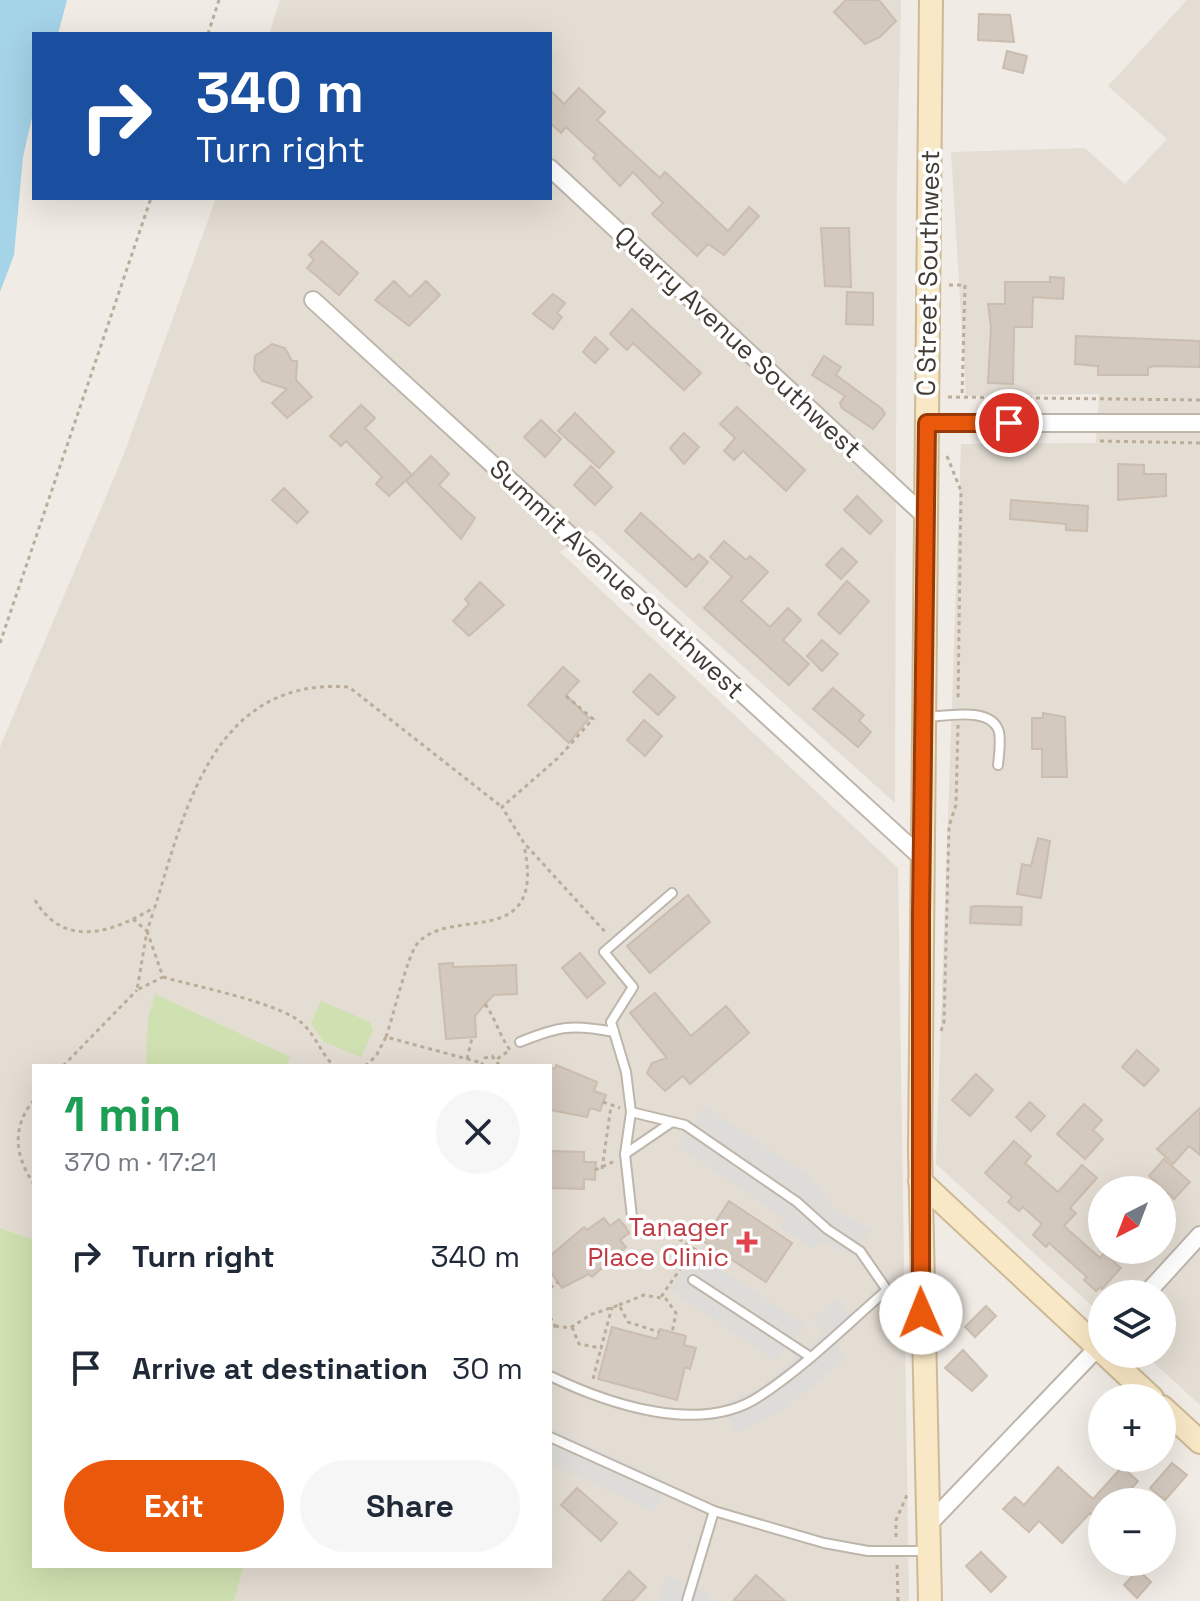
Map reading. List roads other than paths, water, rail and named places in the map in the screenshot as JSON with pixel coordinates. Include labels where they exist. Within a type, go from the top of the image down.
[{"type":"main road","name":"C Street Southwest","points":[[930,1601],[920,1181],[931,0]]},
{"type":"main road","points":[[920,1181],[1088,1336]]},
{"type":"main road","points":[[1121,1368],[1138,1384]]},
{"type":"main road","points":[[1176,1420],[1200,1442]]},
{"type":"street","name":"Quarry Avenue Southwest","points":[[552,170],[925,516]]},
{"type":"street","name":"Summit Avenue Southwest","points":[[313,300],[921,857]]},
{"type":"street","points":[[927,423],[1200,423]]},
{"type":"street","points":[[1159,1280],[1200,1235]]},
{"type":"street","points":[[928,1525],[1088,1363]]},
{"type":"lane","points":[[923,717],[983,717],[994,724],[999,732],[998,765]]},
{"type":"lane","points":[[632,1217],[625,1154],[631,1112],[626,1072],[611,1022],[633,987],[604,952],[672,893]]},
{"type":"lane","points":[[520,1042],[555,1028],[577,1024],[614,1032]]},
{"type":"lane","points":[[631,1112],[685,1125],[797,1202],[827,1229],[860,1251],[903,1308],[921,1313]]},
{"type":"lane","points":[[625,1154],[672,1122]]},
{"type":"lane","points":[[693,1280],[809,1356]]},
{"type":"lane","points":[[552,1377],[590,1394],[629,1406],[685,1414],[726,1411],[759,1398],[887,1290]]},
{"type":"lane","points":[[552,1438],[714,1511],[824,1543],[868,1551],[929,1551]]},
{"type":"lane","points":[[687,1601],[714,1511]]},
{"type":"water","points":[[0,0],[67,0],[59,32],[32,32],[32,118],[23,157],[14,255],[0,292]]},
{"type":"place","name":"Tanager Place Clinic","points":[[747,1242]]}]
